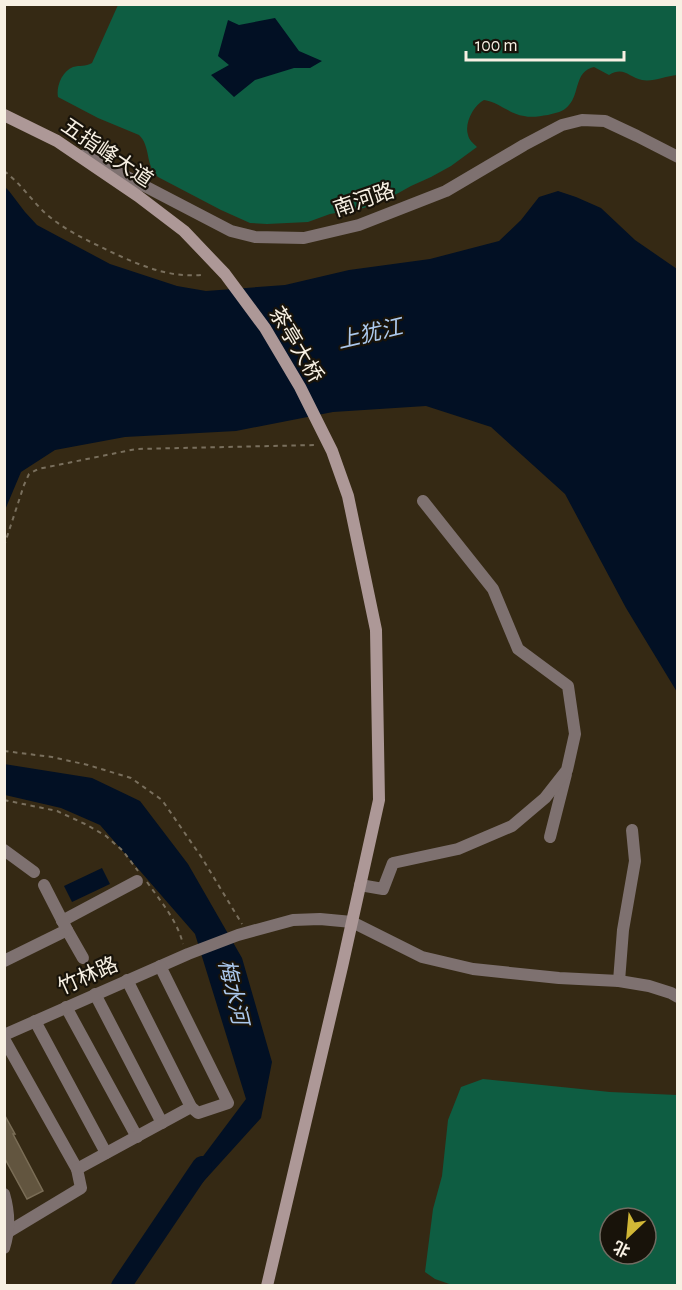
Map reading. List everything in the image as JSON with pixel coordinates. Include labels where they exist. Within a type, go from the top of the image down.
[{"type":"main road","name":"五指峰大道","points":[[4,114],[57,141],[138,196],[184,231]]},
{"type":"main road","name":"茶亭大桥","points":[[184,231],[225,274],[265,328],[300,387],[332,451],[348,496],[376,630],[379,800],[267,1286]]},
{"type":"street","name":"南河路","points":[[57,141],[231,231],[255,237],[275,238],[304,238],[360,225],[446,191],[562,125],[582,120],[605,121],[678,157]]},
{"type":"street","points":[[423,501],[493,589],[518,649],[568,686],[575,734],[550,837]]},
{"type":"street","points":[[360,885],[383,889],[393,864],[458,849],[512,826],[545,798],[567,770]]},
{"type":"street","points":[[619,981],[623,930],[635,861],[632,830]]},
{"type":"street","points":[[4,850],[34,872]]},
{"type":"street","points":[[4,961],[141,878]]},
{"type":"street","points":[[44,885],[83,958]]},
{"type":"street","name":"竹林路","points":[[4,1037],[95,994],[242,933],[293,920],[320,919],[352,922]]},
{"type":"street","points":[[352,922],[422,957],[473,969],[559,978],[619,981],[649,986],[678,996]]},
{"type":"street","points":[[127,981],[191,1107],[198,1113],[228,1103],[160,966]]},
{"type":"street","points":[[95,994],[162,1123]]},
{"type":"street","points":[[66,1007],[137,1137]]},
{"type":"street","points":[[35,1021],[106,1153]]},
{"type":"street","points":[[4,1037],[77,1169],[81,1188],[8,1232]]},
{"type":"street","points":[[77,1169],[191,1107]]},
{"type":"street","points":[[4,1194],[8,1207],[8,1232],[4,1248]]},
{"type":"path","points":[[4,171],[44,212],[70,232],[127,261],[173,275],[187,277],[201,275]]},
{"type":"path","points":[[4,546],[24,485],[29,474],[38,470],[136,449],[315,445]]},
{"type":"path","points":[[4,751],[52,757],[131,778],[162,800],[202,858],[242,933]]},
{"type":"path","points":[[4,800],[57,811],[106,836],[123,851],[174,919],[187,954]]},
{"type":"green space","points":[[118,5],[677,5],[677,75],[642,80],[622,72],[609,75],[594,67],[583,73],[567,107],[548,115],[530,117],[519,115],[484,100],[473,110],[467,125],[469,137],[477,147],[431,177],[364,208],[330,214],[308,222],[250,223],[158,177],[151,167],[145,145],[139,135],[98,118],[58,97],[59,84],[69,69],[92,63]]},
{"type":"green space","points":[[483,1079],[610,1092],[677,1095],[677,1285],[455,1286],[435,1279],[425,1272],[433,1209],[442,1176],[448,1120],[461,1087]]},
{"type":"water","points":[[275,18],[299,51],[322,61],[310,68],[294,68],[255,80],[234,97],[211,75],[229,65],[218,56],[228,20],[239,25]]},
{"type":"water","name":"上犹江","points":[[5,187],[37,225],[110,264],[177,286],[206,291],[285,285],[349,270],[430,259],[499,241],[521,220],[539,197],[558,191],[601,208],[635,240],[677,269],[677,692],[626,608],[565,494],[491,427],[426,406],[333,412],[236,431],[125,437],[55,450],[21,472],[5,510]]},
{"type":"water","points":[[4,764],[92,778],[140,801],[188,864],[242,958],[272,1062],[261,1118],[194,1192],[183,1183],[246,1099],[195,934],[100,825],[61,808],[5,795]]},
{"type":"water","points":[[102,868],[110,884],[72,902],[64,886]]},
{"type":"building","points":[[4,1114],[43,1191],[27,1199],[4,1157]]},
{"type":"waterway","name":"梅水河","points":[[121,1286],[202,1166]]}]
